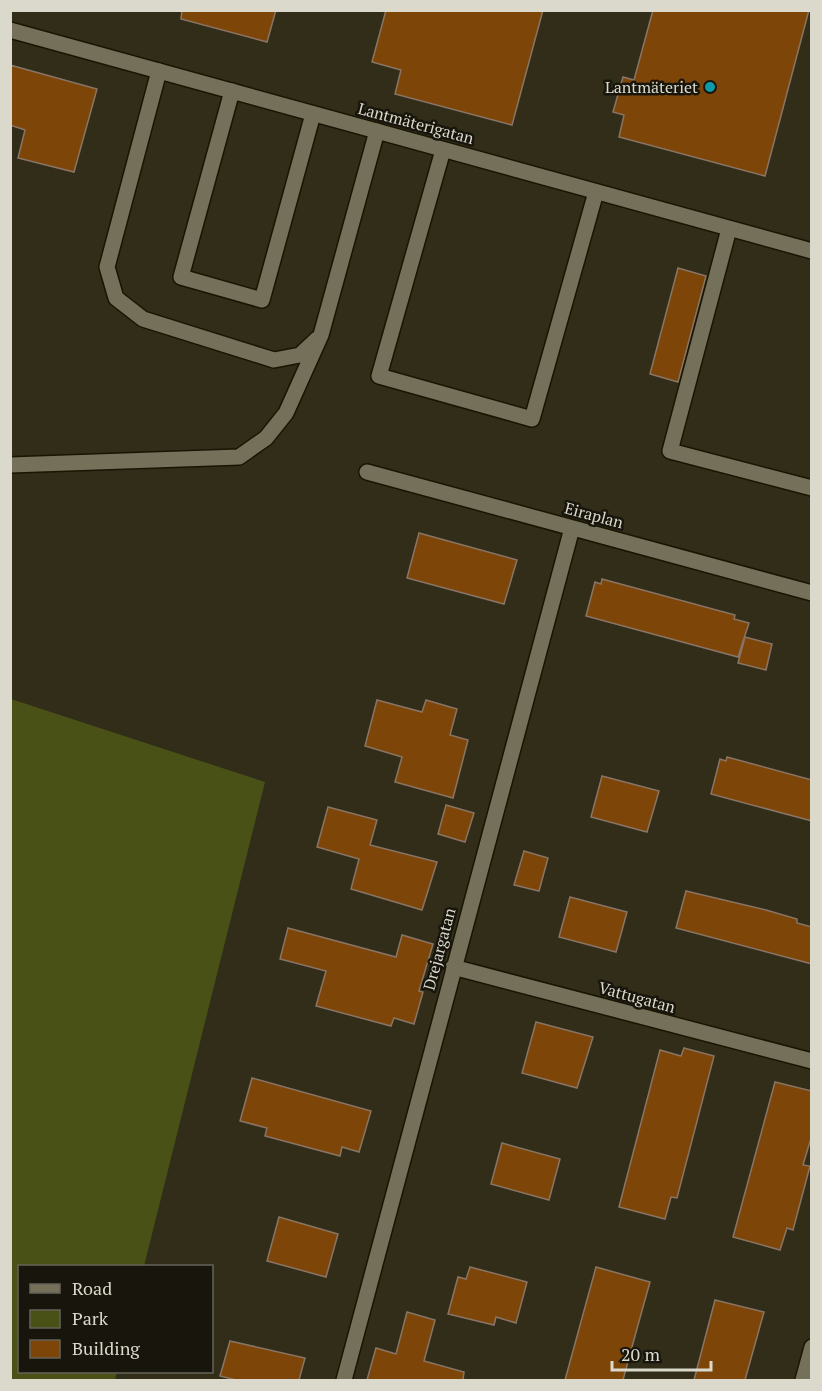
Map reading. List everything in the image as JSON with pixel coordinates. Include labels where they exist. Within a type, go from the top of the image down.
[{"type":"street","name":"Lantmäterigatan","points":[[10,30],[812,251]]},
{"type":"street","points":[[159,71],[107,267],[116,298],[143,319],[274,360],[300,355],[321,335]]},
{"type":"street","points":[[232,91],[181,277],[262,300],[313,114]]},
{"type":"street","points":[[10,465],[239,457],[266,438],[286,413],[321,335],[377,131]]},
{"type":"street","points":[[443,150],[379,376],[532,419],[596,192]]},
{"type":"street","points":[[729,229],[670,450],[812,488]]},
{"type":"street","name":"Eiraplan","points":[[367,472],[812,593]]},
{"type":"street","name":"Drejargatan","points":[[344,1380],[572,528]]},
{"type":"street","name":"Vattugatan","points":[[453,967],[812,1061]]},
{"type":"street","points":[[803,1380],[812,1347]]},
{"type":"green space","points":[[11,699],[265,782],[144,1265],[18,1265],[18,1373],[117,1373],[115,1380],[11,1380]]},
{"type":"building","points":[[182,10],[276,10],[267,42],[181,19]]},
{"type":"building","points":[[386,10],[543,10],[512,125],[395,94],[401,70],[372,62]]},
{"type":"building","name":"Lantmäteriet","points":[[653,10],[809,10],[765,176],[619,137],[624,115],[613,112],[623,77],[634,80]]},
{"type":"building","points":[[10,65],[97,89],[74,172],[18,158],[25,130],[10,125]]},
{"type":"building","points":[[678,268],[706,276],[678,382],[650,374]]},
{"type":"building","points":[[419,533],[517,560],[504,604],[407,578]]},
{"type":"building","points":[[602,579],[735,615],[734,619],[749,623],[738,657],[586,616],[595,582],[601,584]]},
{"type":"building","points":[[745,637],[772,644],[766,670],[738,663]]},
{"type":"building","points":[[377,700],[422,712],[426,700],[457,709],[450,735],[468,740],[453,798],[395,782],[402,757],[365,746]]},
{"type":"building","points":[[727,757],[812,780],[812,821],[711,794],[720,759],[726,761]]},
{"type":"building","points":[[602,776],[659,791],[647,832],[591,817]]},
{"type":"building","points":[[446,805],[474,813],[465,842],[438,834]]},
{"type":"building","points":[[328,807],[377,820],[370,845],[437,862],[422,910],[351,889],[359,859],[317,847]]},
{"type":"building","points":[[524,851],[548,858],[539,891],[514,885]]},
{"type":"building","points":[[686,891],[766,910],[797,919],[797,923],[812,927],[812,964],[676,928]]},
{"type":"building","points":[[570,897],[627,912],[616,952],[559,937]]},
{"type":"building","points":[[288,928],[396,957],[402,935],[433,944],[419,991],[423,992],[414,1024],[394,1018],[391,1026],[316,1006],[326,971],[280,959]]},
{"type":"building","points":[[536,1022],[593,1037],[577,1088],[522,1073]]},
{"type":"building","points":[[684,1048],[714,1056],[677,1198],[671,1197],[665,1219],[619,1207],[660,1050],[681,1056]]},
{"type":"building","points":[[252,1078],[371,1111],[359,1152],[342,1147],[340,1156],[265,1136],[267,1128],[240,1121]]},
{"type":"building","points":[[775,1082],[812,1091],[812,1135],[803,1165],[810,1166],[793,1230],[787,1228],[780,1250],[733,1237]]},
{"type":"building","points":[[502,1143],[560,1159],[549,1200],[491,1184]]},
{"type":"building","points":[[279,1217],[338,1234],[326,1277],[267,1261]]},
{"type":"building","points":[[470,1267],[527,1282],[516,1323],[496,1317],[494,1325],[448,1314],[458,1277],[466,1279]]},
{"type":"building","points":[[596,1267],[650,1282],[623,1380],[565,1380]]},
{"type":"building","points":[[715,1300],[764,1312],[745,1380],[694,1380]]},
{"type":"building","points":[[407,1312],[435,1320],[424,1361],[464,1372],[463,1380],[367,1380],[376,1348],[396,1354]]},
{"type":"building","points":[[230,1341],[305,1358],[299,1380],[236,1380],[220,1376]]},
{"type":"place","name":"Lantmäteriet","points":[[710,87]]}]
